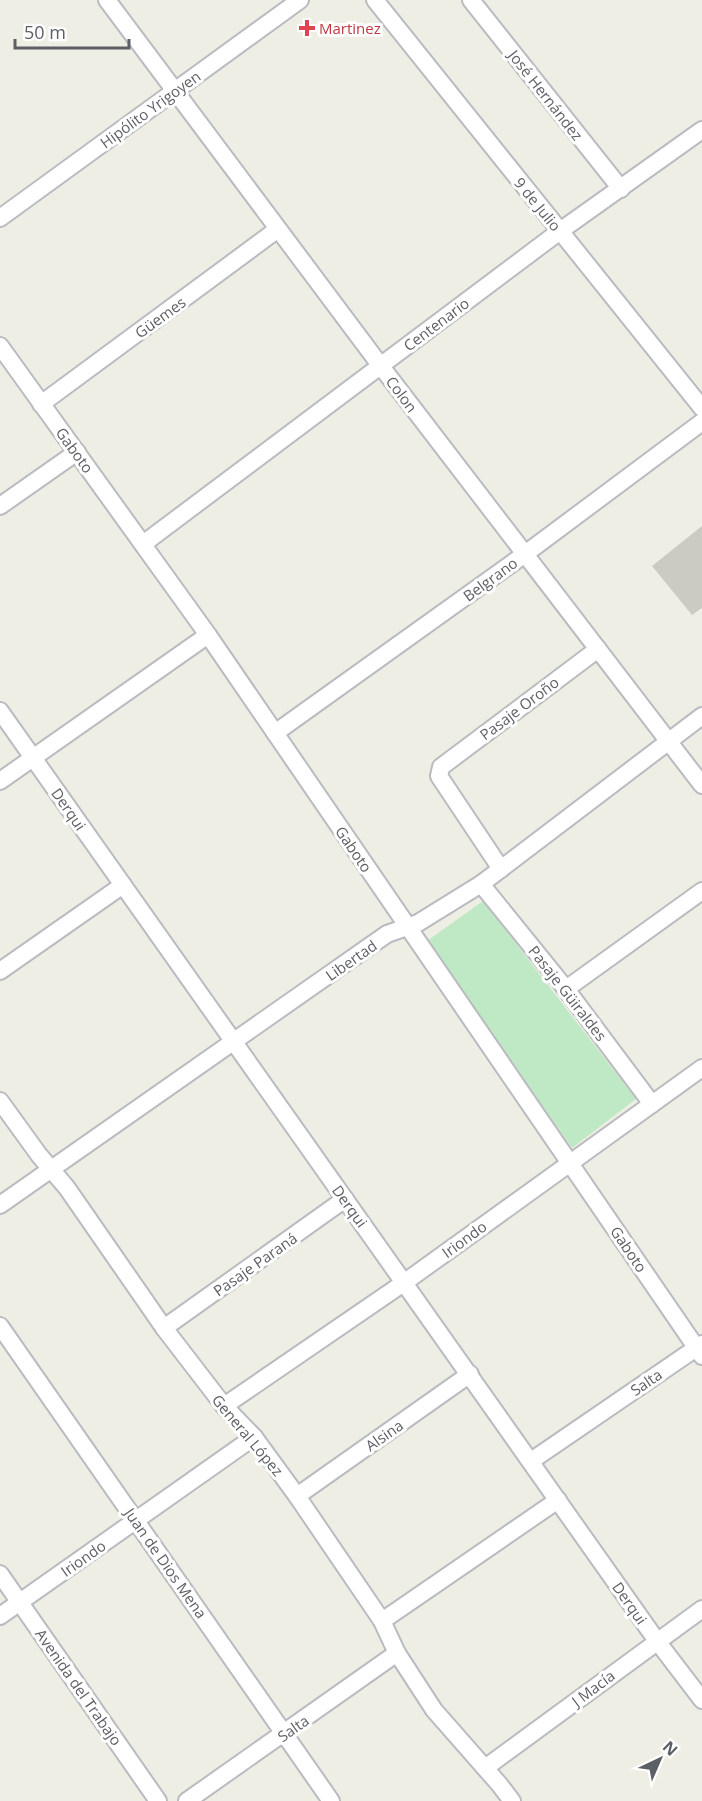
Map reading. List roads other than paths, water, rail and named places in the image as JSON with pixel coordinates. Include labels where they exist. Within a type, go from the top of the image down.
[{"type":"street","name":"Colon","points":[[107,0],[380,365],[702,785]]},
{"type":"street","name":"Hipólito Yrigoyen","points":[[0,218],[300,0]]},
{"type":"street","name":"9 de Julio","points":[[375,0],[702,408]]},
{"type":"street","name":"José Hernández","points":[[471,0],[621,189]]},
{"type":"street","name":"Centenario","points":[[143,543],[560,231],[702,130]]},
{"type":"street","name":"Güemes","points":[[41,404],[278,229]]},
{"type":"street","name":"Gaboto","points":[[0,346],[208,635],[407,927],[700,1349]]},
{"type":"street","name":"Belgrano","points":[[275,733],[525,554],[702,422]]},
{"type":"street","points":[[0,506],[76,452]]},
{"type":"street","points":[[0,781],[208,635]]},
{"type":"street","name":"Pasaje Oroño","points":[[501,869],[439,776],[441,767],[598,649]]},
{"type":"street","name":"Derqui","points":[[0,711],[657,1641],[702,1700]]},
{"type":"street","name":"Libertad","points":[[0,1205],[387,934],[418,923],[481,884],[702,716]]},
{"type":"street","name":"Pasaje Güiraldes","points":[[481,884],[566,989],[652,1104]]},
{"type":"street","points":[[0,971],[123,885]]},
{"type":"street","points":[[566,989],[702,891]]},
{"type":"street","name":"Iriondo","points":[[224,1407],[405,1282],[702,1068]]},
{"type":"street","name":"General López","points":[[0,1101],[67,1188],[164,1328],[224,1407],[254,1437],[297,1496],[382,1621],[397,1653],[434,1710],[512,1801]]},
{"type":"street","name":"Pasaje Paraná","points":[[164,1328],[345,1199]]},
{"type":"street","name":"Juan de Dios Mena","points":[[0,1326],[331,1801]]},
{"type":"street","name":"Salta","points":[[531,1461],[700,1349]]},
{"type":"street","name":"Alsina","points":[[297,1496],[470,1374]]},
{"type":"street","name":"Iriondo","points":[[0,1616],[254,1437]]},
{"type":"street","points":[[382,1621],[558,1500]]},
{"type":"street","name":"Avenida del Trabajo","points":[[0,1574],[158,1801]]},
{"type":"street","name":"J Macía","points":[[485,1768],[702,1609]]},
{"type":"street","name":"Salta","points":[[187,1801],[397,1653]]},
{"type":"place","name":"Martinez","points":[[307,28]]}]
